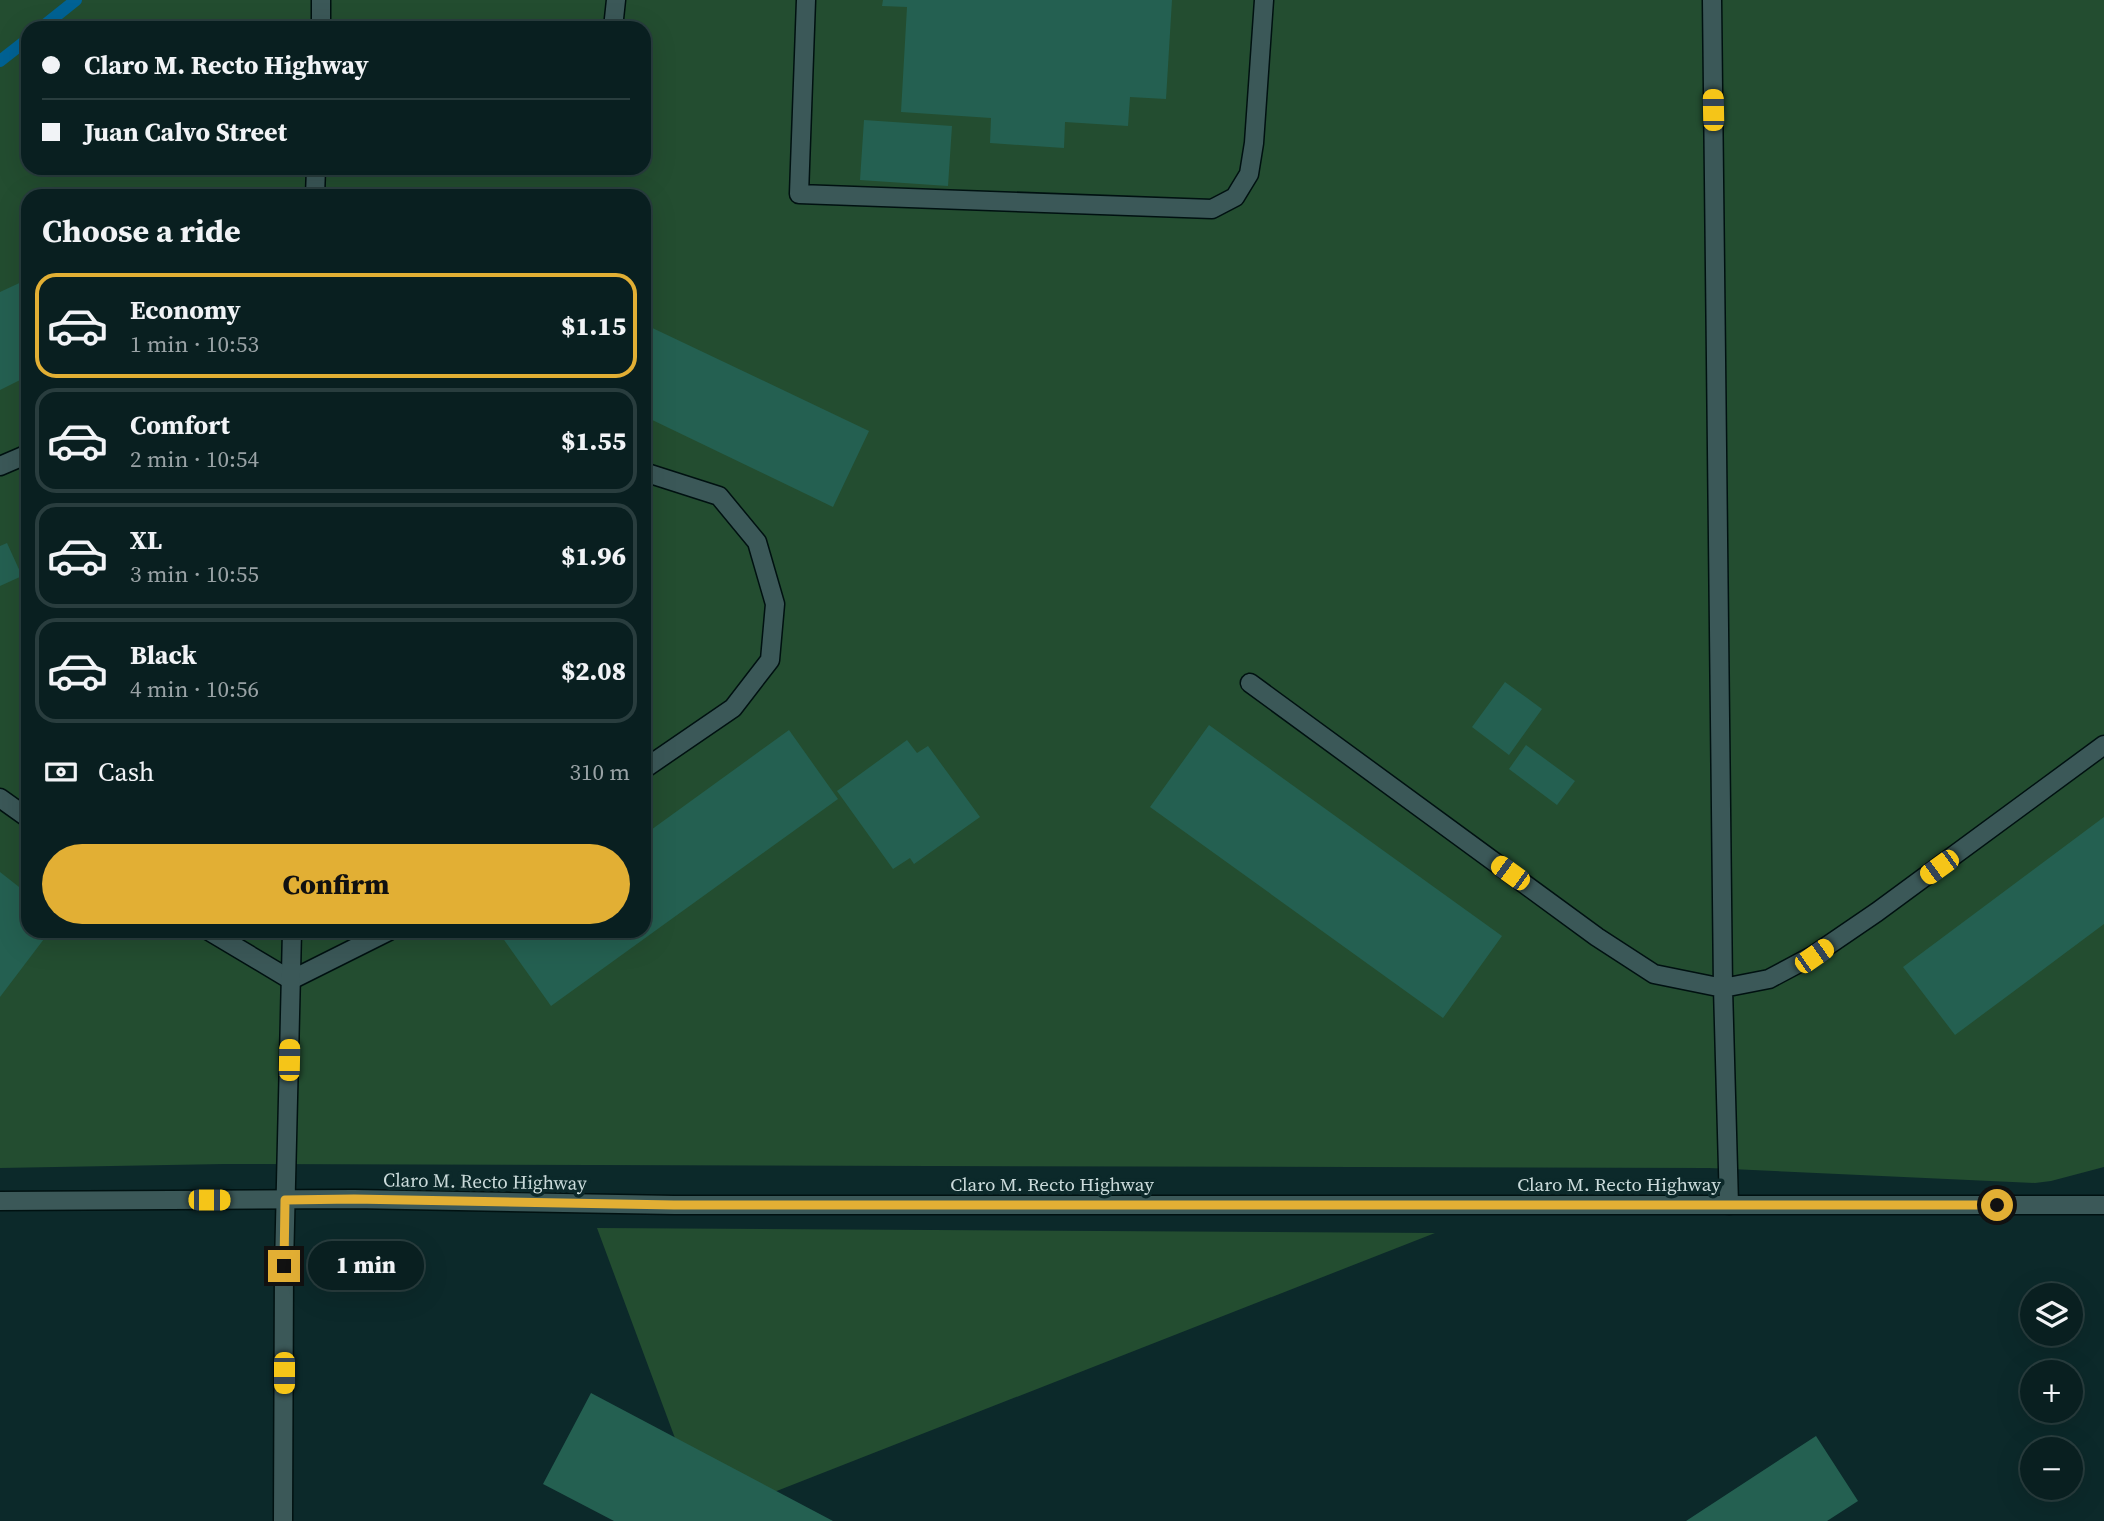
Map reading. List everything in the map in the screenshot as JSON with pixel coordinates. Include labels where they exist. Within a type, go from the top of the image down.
[{"type":"main road","points":[[321,0],[321,21]]},
{"type":"main road","points":[[614,21],[616,0]]},
{"type":"main road","points":[[806,0],[799,194],[1212,209],[1235,197],[1249,174],[1254,144],[1264,0]]},
{"type":"main road","points":[[1712,0],[1723,988],[1729,1205]]},
{"type":"main road","points":[[0,466],[21,457]]},
{"type":"main road","points":[[651,474],[719,496],[757,542],[775,604],[770,660],[733,708],[651,764]]},
{"type":"main road","points":[[1250,683],[1597,937],[1654,974],[1723,988],[1769,979],[1814,956],[2104,745]]},
{"type":"main road","points":[[0,798],[21,813]]},
{"type":"main road","points":[[221,938],[291,980]]},
{"type":"main road","points":[[283,1521],[285,1200],[292,938]]},
{"type":"main road","points":[[291,980],[374,938]]},
{"type":"main road","name":"Claro M. Recto Highway","points":[[0,1201],[354,1199],[674,1205],[2104,1205]]},
{"type":"green space","points":[[0,0],[2104,0],[2104,1167],[2035,1183],[1709,1168],[224,1164],[0,1168]]},
{"type":"green space","points":[[597,1228],[1435,1233],[705,1519]]},
{"type":"building","points":[[883,0],[1172,0],[1166,99],[1130,97],[1128,126],[1065,122],[1064,148],[990,143],[991,118],[901,112],[907,7],[882,6]]},
{"type":"building","points":[[864,120],[952,126],[948,186],[860,180]]},
{"type":"building","points":[[21,282],[21,380],[0,390],[0,292]]},
{"type":"building","points":[[651,327],[869,431],[833,507],[651,419]]},
{"type":"building","points":[[7,543],[21,576],[0,586],[0,546]]},
{"type":"building","points":[[1505,682],[1542,709],[1509,755],[1472,727]]},
{"type":"building","points":[[1209,725],[1502,936],[1443,1018],[1150,807]]},
{"type":"building","points":[[789,730],[838,799],[651,934],[651,830]]},
{"type":"building","points":[[907,740],[917,753],[928,746],[980,817],[914,864],[910,858],[893,869],[837,791]]},
{"type":"building","points":[[1526,745],[1575,781],[1557,805],[1509,769]]},
{"type":"building","points":[[2104,817],[2104,924],[1955,1035],[1903,967]]},
{"type":"building","points":[[0,872],[21,888],[21,938],[45,938],[0,997]]},
{"type":"building","points":[[503,938],[645,938],[551,1006]]},
{"type":"building","points":[[591,1393],[833,1521],[614,1521],[543,1484]]},
{"type":"building","points":[[1816,1436],[1858,1501],[1827,1521],[1686,1521]]},
{"type":"waterway","points":[[50,21],[76,0]]},
{"type":"waterway","points":[[0,61],[21,44]]},
{"type":"route","points":[[284,1266],[285,1200],[674,1205],[1997,1205]]}]
